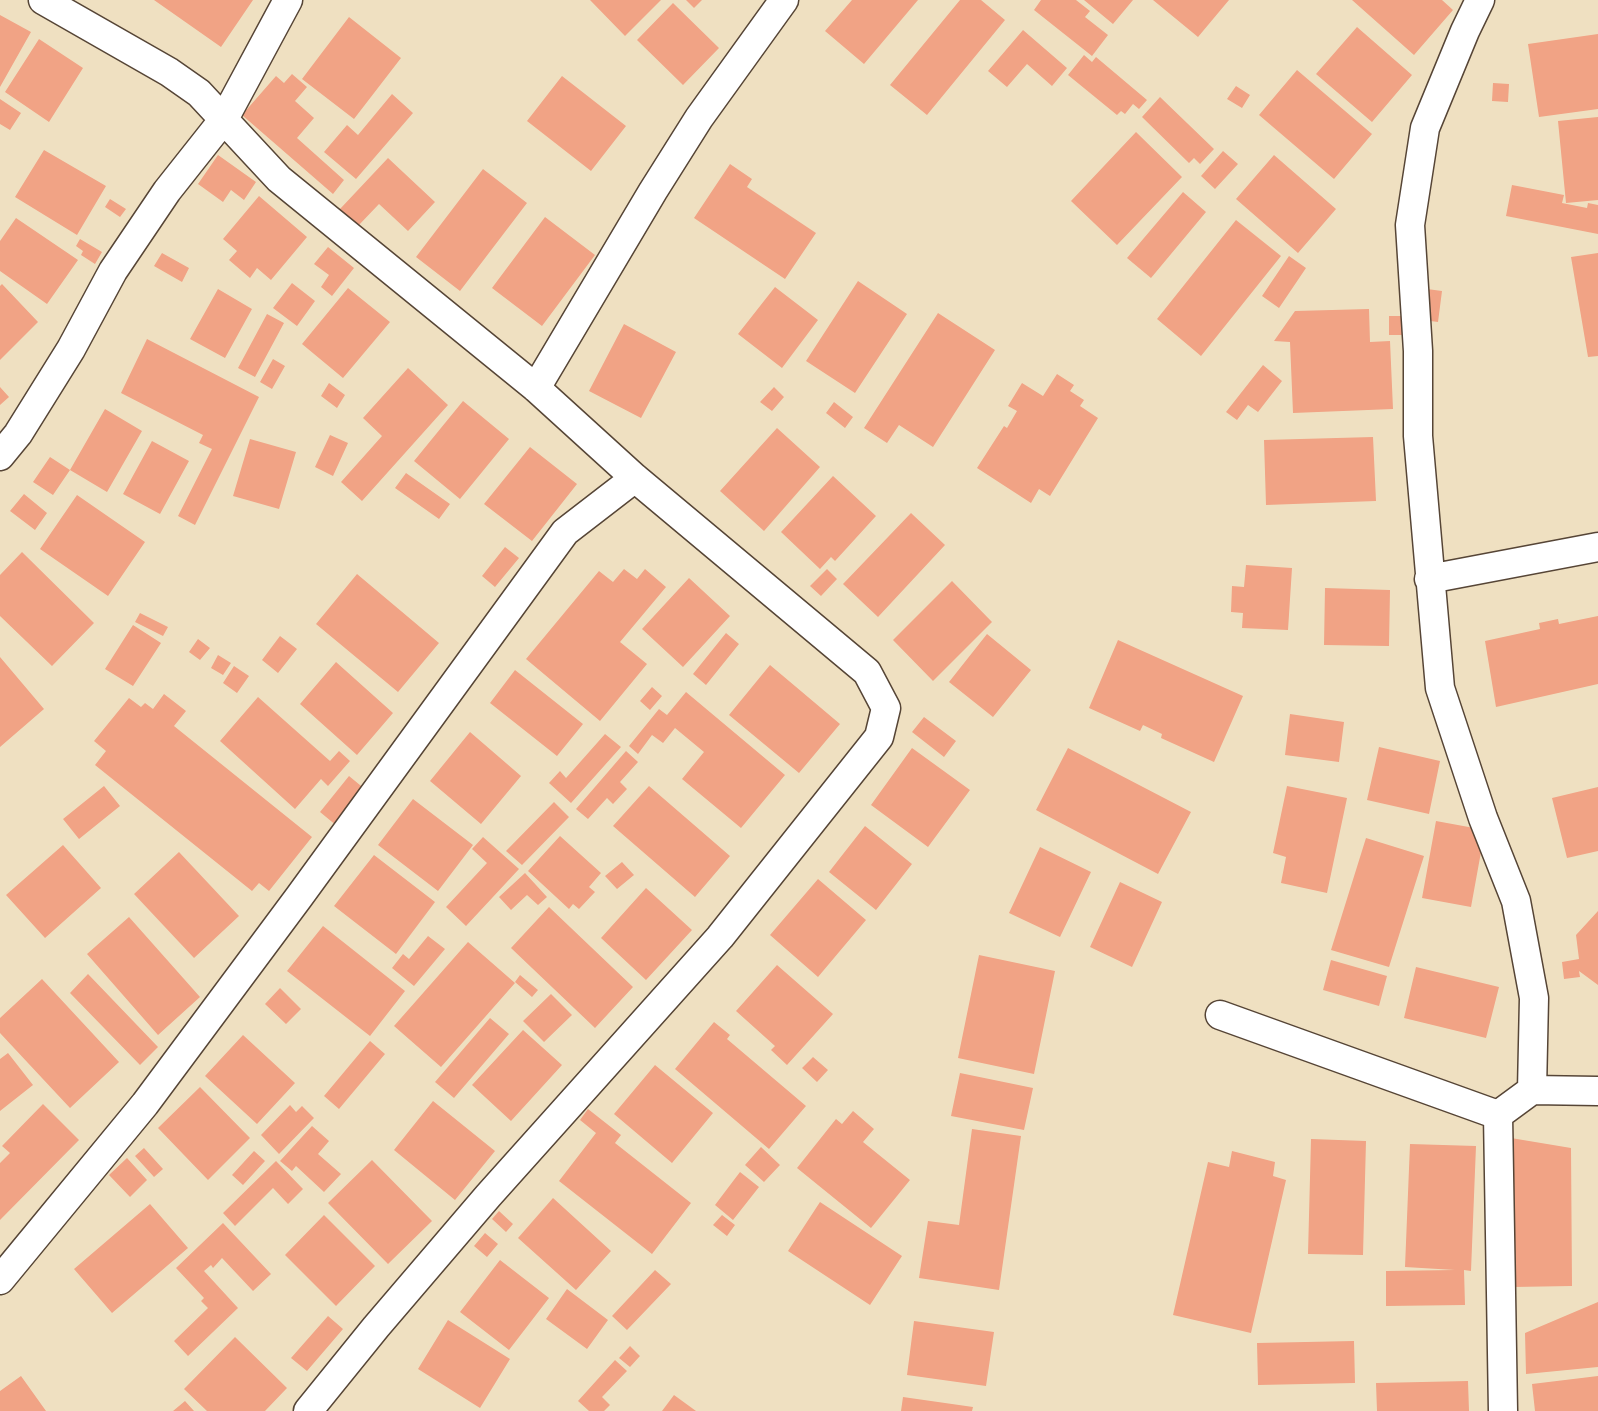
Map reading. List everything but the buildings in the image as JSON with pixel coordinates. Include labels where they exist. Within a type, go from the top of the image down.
[{"type":"street","points":[[43,0],[169,72],[199,93],[279,179],[536,388],[635,478],[867,672],[886,708],[879,737],[720,937],[488,1196],[308,1411]]},
{"type":"street","points":[[0,456],[18,434],[71,349],[114,271],[151,214],[224,119],[288,0]]},
{"type":"street","points":[[536,388],[699,118],[784,0]]},
{"type":"street","points":[[1480,0],[1425,128],[1410,225],[1418,351],[1418,436],[1440,688],[1483,818],[1516,901],[1534,999],[1532,1090]]},
{"type":"street","points":[[0,1280],[145,1104],[565,531],[635,478]]},
{"type":"street","points":[[1429,579],[1598,547]]},
{"type":"street","points":[[1220,1015],[1498,1115]]},
{"type":"street","points":[[1498,1115],[1532,1090],[1598,1091]]},
{"type":"street","points":[[1498,1115],[1503,1411]]}]
